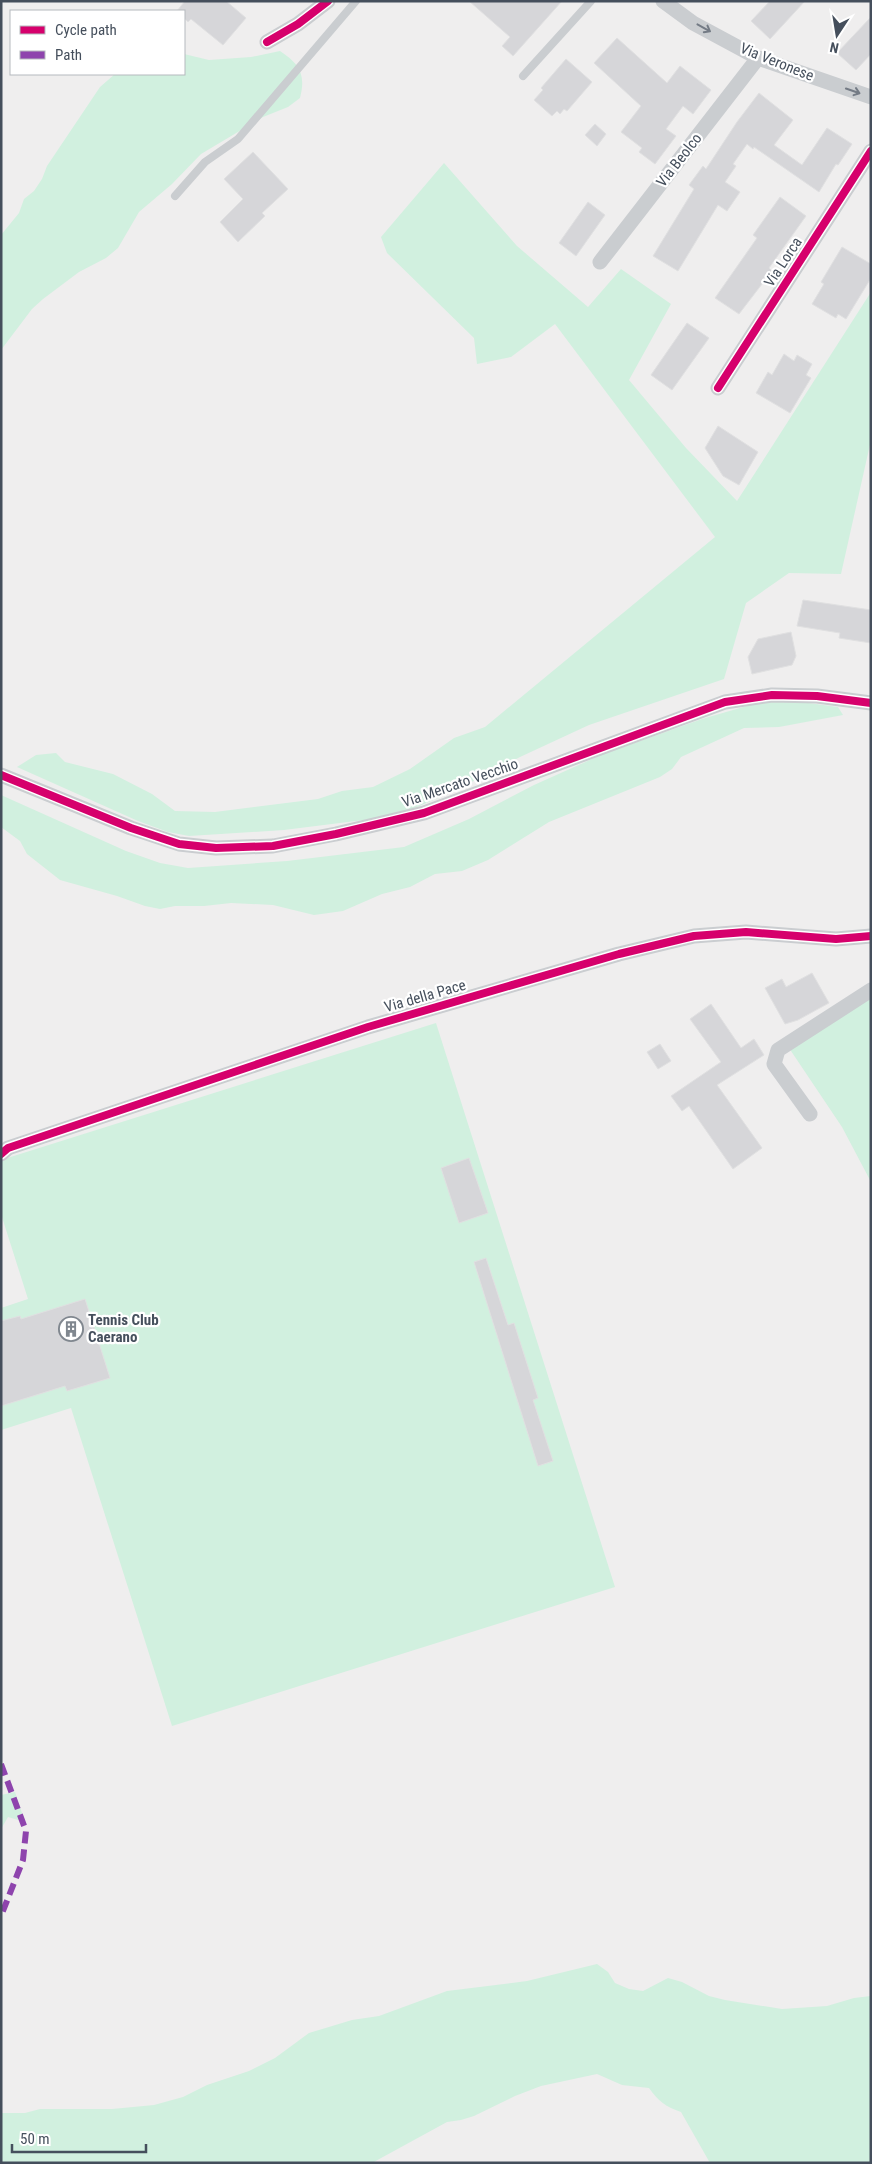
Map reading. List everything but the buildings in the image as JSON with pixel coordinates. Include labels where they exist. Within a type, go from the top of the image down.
[{"type":"street","points":[[266,42],[298,24],[328,1]]},
{"type":"street","name":"Via Veronese","points":[[663,1],[694,22],[758,58],[871,97]]},
{"type":"street","name":"Via Beolco","points":[[600,262],[758,58]]},
{"type":"street","name":"Via Lorca","points":[[718,388],[871,151]]},
{"type":"street","name":"Via Mercato Vecchio","points":[[1,775],[131,828],[180,844],[216,848],[273,846],[336,834],[424,813],[725,702],[772,695],[817,696],[871,703]]},
{"type":"street","name":"Via della Pace","points":[[1,1154],[8,1148],[368,1028],[619,954],[694,936],[746,932],[836,939],[871,936]]},
{"type":"street","points":[[810,1114],[774,1064],[778,1050],[871,990]]},
{"type":"lane","points":[[175,196],[205,162],[238,140],[356,1]]},
{"type":"lane","points":[[523,76],[591,1]]},
{"type":"green space","points":[[280,51],[287,56],[297,66],[302,76],[300,98],[288,107],[263,117],[201,154],[172,184],[139,212],[118,248],[106,258],[79,272],[43,299],[32,309],[1,350],[1,235],[19,213],[24,199],[34,191],[42,179],[47,166],[100,87],[114,75],[185,75],[185,54],[209,60],[251,57]]},
{"type":"green space","points":[[444,163],[517,246],[588,307],[621,269],[671,304],[629,380],[686,448],[737,501],[871,292],[871,440],[841,574],[789,573],[746,603],[724,679],[589,725],[520,757],[454,791],[396,816],[284,830],[189,836],[168,832],[138,821],[17,767],[36,755],[56,753],[65,762],[113,774],[152,794],[175,811],[215,812],[318,799],[342,791],[373,787],[410,769],[454,738],[485,727],[715,537],[555,324],[511,357],[477,364],[474,338],[387,253],[381,237]]},
{"type":"green space","points":[[787,700],[838,707],[843,715],[779,727],[744,728],[681,757],[672,769],[660,777],[549,822],[488,860],[462,871],[435,874],[410,887],[382,894],[343,911],[314,915],[273,905],[231,903],[204,906],[175,906],[160,909],[145,906],[60,880],[27,854],[20,841],[1,827],[1,795],[126,851],[160,863],[188,868],[287,861],[404,847],[469,819],[534,785],[601,755],[702,719],[764,701]]},
{"type":"green space","points":[[871,996],[871,1182],[842,1127],[789,1048]]},
{"type":"green space","points":[[436,1023],[615,1587],[172,1726],[71,1408],[1,1430],[1,1308],[28,1299],[1,1214],[1,1160]]},
{"type":"green space","points":[[15,1792],[25,1822],[8,1817],[1,1829],[1,1795]]},
{"type":"green space","points":[[597,1964],[608,1972],[615,1983],[629,1989],[643,1991],[668,1978],[682,1982],[709,1996],[782,2009],[827,2006],[854,1998],[871,1996],[871,2163],[710,2163],[681,2112],[663,2103],[649,2088],[622,2085],[597,2074],[541,2086],[474,2116],[447,2122],[372,2163],[1,2163],[1,2113],[25,2113],[40,2109],[112,2109],[154,2105],[183,2097],[207,2085],[249,2071],[275,2058],[309,2033],[352,2020],[379,2016],[447,1991],[527,1981]]},
{"type":"marked path","points":[[1,1764],[26,1831],[23,1860],[1,1916]]},
{"type":"cycle path","points":[[267,42],[298,24],[328,1]]},
{"type":"cycle path","points":[[718,388],[871,151]]},
{"type":"cycle path","points":[[1,775],[131,828],[179,844],[216,848],[273,846],[336,834],[424,813],[725,702],[772,695],[817,696],[871,703]]},
{"type":"cycle path","points":[[1,1154],[8,1148],[368,1027],[619,954],[694,936],[746,932],[836,939],[871,936]]},
{"type":"place","name":"Tennis Club Caerano","points":[[71,1329]]}]
